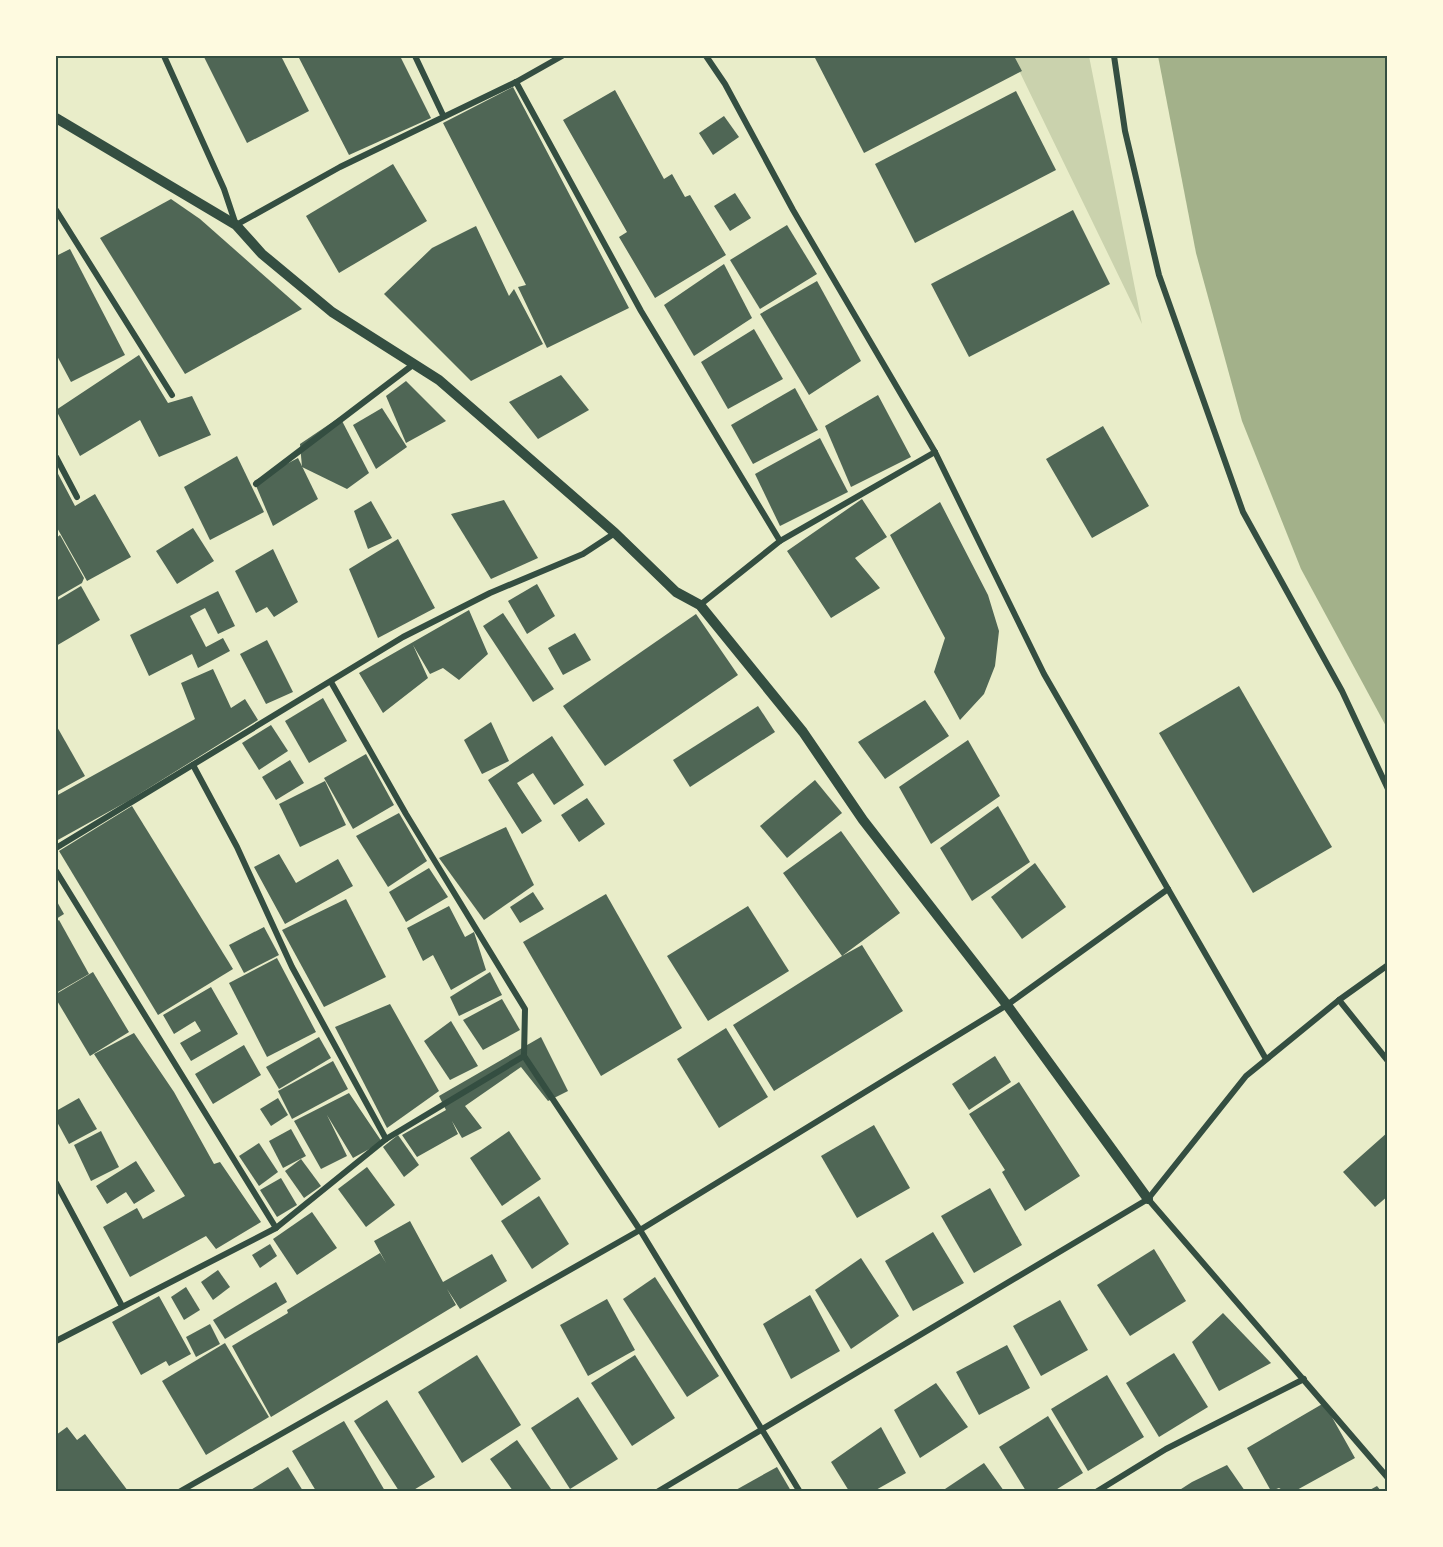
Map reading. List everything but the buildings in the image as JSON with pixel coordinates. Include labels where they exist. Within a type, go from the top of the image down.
[{"type":"street","points":[[164,56],[224,189],[236,225]]},
{"type":"street","points":[[415,56],[443,115]]},
{"type":"street","points":[[236,225],[443,115],[516,82],[562,56]]},
{"type":"street","points":[[706,56],[725,84],[793,210],[935,453],[1044,674],[1266,1059]]},
{"type":"street","points":[[1114,56],[1125,131],[1159,275],[1243,512],[1342,691],[1388,789]]},
{"type":"street","points":[[516,82],[641,311],[780,542]]},
{"type":"street","points":[[56,118],[236,225],[262,254],[332,312],[439,380],[615,533],[676,592],[700,605],[803,732],[863,820],[1006,1005],[1148,1199],[1388,1478]]},
{"type":"street","points":[[56,210],[172,395]]},
{"type":"street","points":[[256,484],[414,364]]},
{"type":"street","points":[[700,605],[780,542],[935,453]]},
{"type":"street","points":[[56,457],[77,496]]},
{"type":"street","points":[[56,848],[403,637],[490,593],[583,554],[615,533]]},
{"type":"street","points":[[331,682],[406,814],[525,1010],[524,1056],[640,1230],[800,1491]]},
{"type":"street","points":[[193,765],[237,847],[292,967],[387,1139]]},
{"type":"street","points":[[56,871],[276,1228]]},
{"type":"street","points":[[179,1491],[640,1230],[1006,1005],[1168,889]]},
{"type":"street","points":[[657,1491],[764,1430],[1148,1199],[1246,1076],[1339,1000],[1388,965]]},
{"type":"street","points":[[1339,1000],[1388,1061]]},
{"type":"street","points":[[56,1341],[276,1228],[387,1139],[524,1056]]},
{"type":"street","points":[[56,1183],[122,1306]]},
{"type":"street","points":[[1096,1491],[1166,1449],[1304,1379]]},
{"type":"shaded area","points":[[1012,56],[1089,56],[1142,324],[1127,293]]},
{"type":"shaded area","points":[[1158,56],[1387,56],[1387,728],[1301,569],[1242,421],[1196,253]]}]
